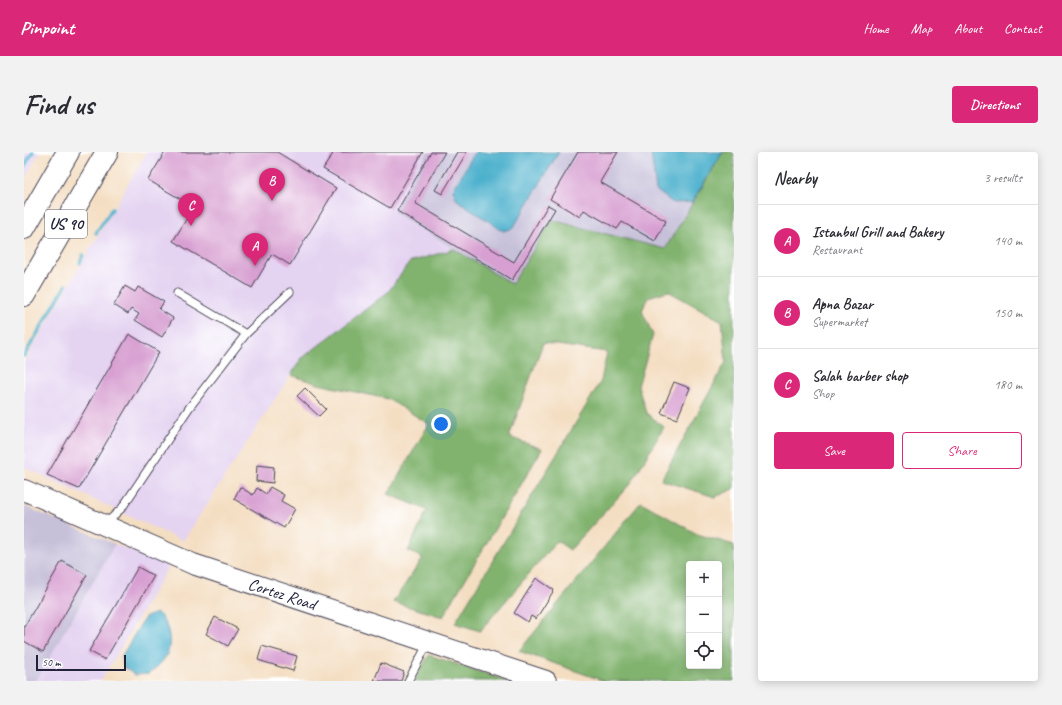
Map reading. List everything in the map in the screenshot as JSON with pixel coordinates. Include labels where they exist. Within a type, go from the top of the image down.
[{"type":"highway","name":"US 90","points":[[24,228],[68,152]]},
{"type":"highway","name":"US 90","points":[[24,295],[107,152]]},
{"type":"street","name":"Cortez Road","points":[[24,490],[193,564],[546,681]]},
{"type":"lane","points":[[105,525],[122,508],[189,408],[246,334],[290,292]]},
{"type":"lane","points":[[176,293],[246,334]]},
{"type":"lane","points":[[408,681],[428,642]]},
{"type":"shaded area","points":[[24,152],[40,152],[24,180]]},
{"type":"shaded area","points":[[147,152],[427,152],[393,212],[512,284],[301,359],[183,541],[24,467],[24,362]]},
{"type":"shaded area","points":[[427,152],[687,152],[723,173],[675,252],[553,220],[512,284],[393,212]]},
{"type":"shaded area","points":[[24,506],[115,544],[36,681],[24,681]]},
{"type":"shaded area","points":[[115,544],[169,566],[101,681],[36,680]]},
{"type":"green space","points":[[723,152],[734,152],[734,489],[715,497],[661,480],[726,362],[722,321],[668,291],[648,297],[642,311],[653,335],[638,386],[646,413],[664,427],[631,483],[570,550],[557,541],[480,631],[455,623],[601,381],[607,352],[543,343],[509,437],[542,449],[443,617],[393,602],[423,558],[408,551],[427,510],[388,494],[429,424],[388,399],[318,384],[291,375],[301,359],[388,292],[410,262],[454,249],[512,284],[552,220],[665,249]]},
{"type":"green space","points":[[641,502],[697,534],[734,545],[734,681],[604,681],[519,651]]},
{"type":"green space","points":[[429,655],[508,681],[414,681]]},
{"type":"water","points":[[475,152],[559,152],[513,228],[503,231],[457,200],[453,190]]},
{"type":"water","points":[[651,152],[723,152],[692,202],[673,203],[656,190]]},
{"type":"water","points":[[157,613],[165,622],[169,634],[170,641],[168,653],[162,662],[149,674],[135,675],[124,668],[121,657],[145,617]]},
{"type":"building","points":[[165,152],[277,152],[336,188],[290,265],[272,254],[252,288],[173,241],[194,207],[148,180]]},
{"type":"building","points":[[334,152],[423,152],[390,208],[323,169]]},
{"type":"building","points":[[431,152],[445,152],[415,203],[514,262],[548,205],[555,209],[512,280],[397,211]]},
{"type":"building","points":[[457,152],[467,152],[442,194],[435,190]]},
{"type":"building","points":[[578,152],[618,152],[600,182],[666,221],[655,241],[622,222],[617,229],[584,210],[580,217],[550,199]]},
{"type":"building","points":[[125,286],[135,292],[138,287],[164,302],[159,309],[173,318],[162,337],[135,320],[139,314],[131,309],[128,314],[114,305]]},
{"type":"building","points":[[129,334],[159,352],[79,489],[47,475]]},
{"type":"building","points":[[674,382],[690,388],[677,419],[661,413]]},
{"type":"building","points":[[305,388],[326,409],[319,416],[297,396]]},
{"type":"building","points":[[257,465],[274,467],[273,483],[256,481]]},
{"type":"building","points":[[240,487],[253,495],[257,488],[266,494],[270,487],[284,495],[281,501],[295,509],[284,528],[234,499]]},
{"type":"building","points":[[62,561],[87,575],[43,652],[24,641],[24,627]]},
{"type":"building","points":[[138,567],[154,576],[105,660],[89,651]]},
{"type":"building","points":[[536,578],[554,590],[536,619],[531,616],[528,622],[514,613]]},
{"type":"building","points":[[215,617],[238,629],[228,646],[206,634]]},
{"type":"building","points":[[262,646],[297,656],[293,671],[258,660]]},
{"type":"building","points":[[381,663],[404,672],[401,681],[374,681]]},
{"type":"waterway","points":[[24,167],[33,152]]},
{"type":"waterway","points":[[96,233],[112,209]]},
{"type":"waterway","points":[[80,263],[83,255]]},
{"type":"waterway","points":[[24,356],[66,285]]},
{"type":"place","name":"Apna Bazar","points":[[272,201]]},
{"type":"place","name":"Salah barber shop","points":[[191,226]]},
{"type":"place","name":"Istanbul Grill and Bakery","points":[[255,266]]}]
